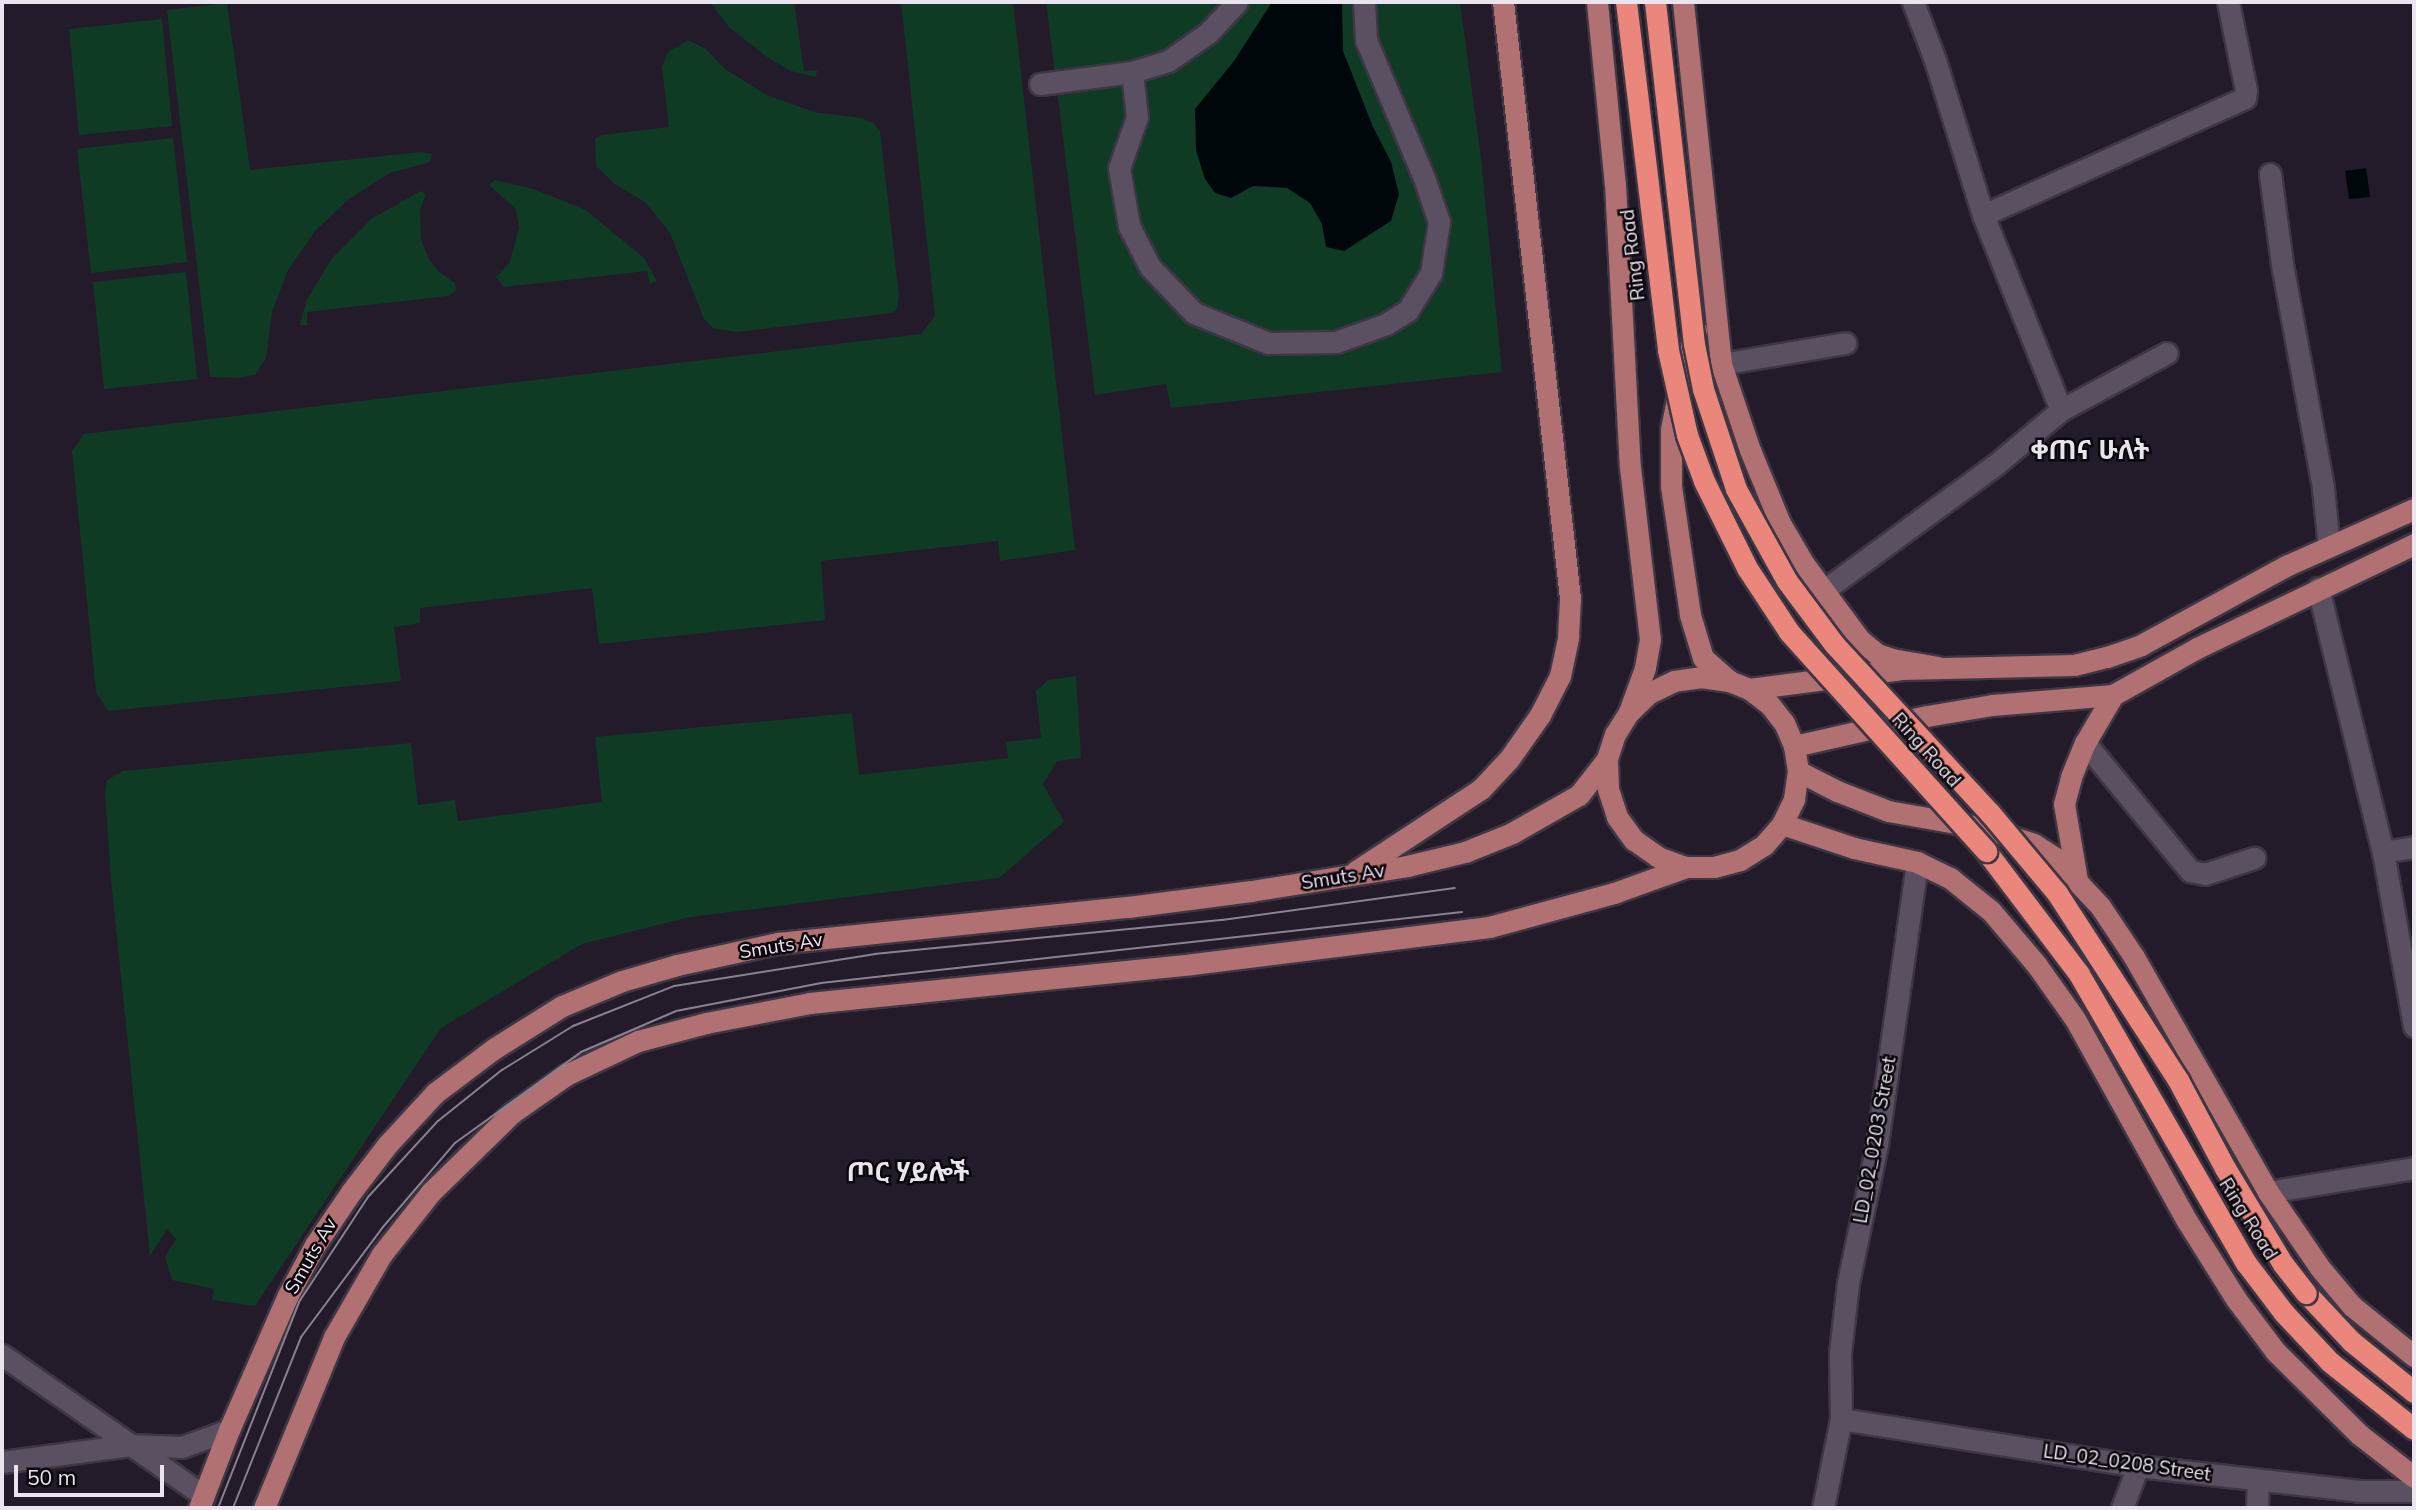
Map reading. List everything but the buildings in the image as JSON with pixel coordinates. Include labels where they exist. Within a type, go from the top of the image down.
[{"type":"highway","name":"Ring Road","points":[[1626,2],[1668,350],[1687,435],[1724,527],[1770,606],[1789,632],[1986,850],[2079,974],[2229,1236],[2284,1313],[2330,1362],[2414,1429]]},
{"type":"highway","name":"Ring Road","points":[[1655,2],[1695,344],[1703,389],[1736,489],[1787,581],[1834,643],[1990,813],[2057,893],[2164,1058],[2225,1168],[2283,1264],[2351,1341],[2414,1392]]},
{"type":"main road","points":[[1349,876],[1481,789],[1509,760],[1540,715],[1560,676],[1568,637],[1570,598],[1503,2]]},
{"type":"main road","points":[[1597,2],[1615,184],[1630,467],[1649,626],[1645,668],[1629,712],[1615,734],[1607,759],[1608,789],[1617,817],[1634,840],[1650,852],[1686,867]]},
{"type":"main road","points":[[1683,2],[1721,364],[1750,450],[1780,523],[1823,592],[1860,640],[1877,653],[1938,667]]},
{"type":"main road","points":[[264,1508],[334,1336],[382,1254],[431,1192],[512,1113],[566,1075],[638,1041],[706,1023],[810,1003],[1192,964],[1489,927],[1614,893],[1686,867],[1714,867],[1740,860],[1764,845],[1782,824],[1794,799],[1798,771],[1794,746],[1777,713],[1703,657],[1690,615],[1671,486],[1671,429],[1685,360],[1712,286]]},
{"type":"main road","points":[[1629,712],[1649,693],[1674,681],[1702,677],[1739,685],[1938,667],[2074,665],[2107,657],[2141,645],[2288,565],[2414,509]]},
{"type":"main road","points":[[1794,746],[1927,716],[1992,705],[2113,695],[2197,648],[2414,544]]},
{"type":"main road","points":[[2077,880],[2064,804],[2071,777],[2085,743],[2113,695]]},
{"type":"main road","name":"Smuts Av","points":[[202,1502],[229,1430],[288,1295],[315,1245],[388,1144],[435,1093],[495,1048],[562,1006],[622,981],[677,965],[778,943],[1068,914],[1407,866],[1503,838],[1579,794],[1607,759]]},
{"type":"main road","points":[[1798,771],[1837,791],[1888,811],[1984,828],[2034,844],[2054,857],[2100,906],[2134,957],[2268,1192],[2320,1268],[2352,1306],[2414,1356]]},
{"type":"main road","points":[[1782,824],[1854,848],[1917,862],[1950,878],[1991,911],[2036,964],[2075,1018],[2187,1222],[2236,1299],[2276,1352],[2360,1435],[2414,1477]]},
{"type":"street","points":[[1040,84],[1132,72],[1168,61],[1209,33],[1237,2]]},
{"type":"street","points":[[1132,72],[1137,117],[1119,168],[1129,226],[1150,267],[1194,313],[1268,343],[1336,342],[1385,324],[1408,310],[1431,273],[1439,222],[1424,178],[1366,40],[1364,2]]},
{"type":"street","points":[[1913,2],[1935,60],[1983,215],[2061,410]]},
{"type":"street","points":[[1983,215],[2245,98],[2246,90],[2228,2]]},
{"type":"street","points":[[2270,174],[2282,264],[2323,488],[2329,547]]},
{"type":"street","points":[[1721,364],[1845,343]]},
{"type":"street","points":[[1823,592],[1984,474],[2061,410],[2166,353]]},
{"type":"street","points":[[2318,588],[2383,852],[2414,1026]]},
{"type":"street","points":[[2085,743],[2190,871],[2205,874],[2254,858]]},
{"type":"street","points":[[2383,852],[2414,847]]},
{"type":"street","name":"LD_02_0203 Street","points":[[1823,1508],[1841,1419],[1840,1353],[1848,1283],[1877,1144],[1917,862]]},
{"type":"street","points":[[2268,1192],[2414,1168]]},
{"type":"street","points":[[2,1355],[131,1445],[202,1502]]},
{"type":"street","name":"LD_02_0208 Street","points":[[1841,1419],[2138,1466],[2360,1491],[2414,1491]]},
{"type":"street","points":[[2,1462],[131,1445],[181,1447],[229,1430]]},
{"type":"street","points":[[2122,1508],[2138,1466]]},
{"type":"street","points":[[2257,1508],[2258,1481]]},
{"type":"green space","points":[[710,2],[794,2],[804,71],[817,70],[816,77],[791,71],[767,57],[729,27]]},
{"type":"green space","points":[[901,2],[1013,2],[1075,550],[1000,561],[998,541],[821,561],[825,620],[599,644],[592,588],[420,608],[420,623],[394,627],[401,681],[108,711],[96,692],[72,451],[84,434],[921,334],[935,316]]},
{"type":"green space","points":[[1046,2],[1460,2],[1481,158],[1502,372],[1171,408],[1166,384],[1095,395]]},
{"type":"green space","points":[[227,3],[250,170],[422,152],[432,154],[430,162],[390,173],[349,199],[315,231],[288,270],[272,312],[266,358],[255,375],[236,378],[210,377],[167,10]]},
{"type":"green space","points":[[162,19],[172,126],[79,135],[69,29]]},
{"type":"green space","points":[[688,40],[706,49],[725,69],[767,95],[814,112],[861,118],[873,123],[880,131],[899,296],[897,309],[891,313],[737,332],[713,328],[704,319],[670,233],[645,202],[616,185],[596,166],[595,139],[602,135],[669,127],[662,67],[668,52]]},
{"type":"green space","points":[[173,138],[187,262],[91,273],[77,149]]},
{"type":"green space","points":[[495,180],[533,189],[586,210],[644,258],[657,281],[650,284],[647,271],[504,287],[496,277],[510,262],[519,228],[516,209],[489,185]]},
{"type":"green space","points":[[421,191],[426,194],[420,210],[421,240],[429,259],[438,271],[455,283],[456,290],[448,296],[307,312],[307,325],[300,325],[307,299],[333,257],[371,219]]},
{"type":"green space","points":[[186,272],[197,379],[104,389],[93,282]]},
{"type":"green space","points":[[1076,676],[1081,758],[1057,761],[1043,784],[1064,822],[999,878],[690,917],[582,944],[441,1028],[255,1306],[212,1300],[214,1289],[172,1280],[165,1257],[176,1239],[167,1229],[150,1256],[111,880],[105,794],[107,780],[123,771],[411,743],[418,805],[455,800],[458,821],[602,802],[595,737],[852,713],[859,775],[1008,758],[1006,742],[1041,738],[1036,691],[1048,680]]},
{"type":"shaded area","points":[[1272,2],[1342,2],[1343,51],[1373,127],[1391,162],[1399,194],[1391,221],[1344,251],[1326,247],[1322,224],[1310,203],[1287,188],[1253,186],[1231,198],[1215,193],[1205,179],[1196,150],[1195,109],[1234,61]]},
{"type":"shaded area","points":[[2366,168],[2370,197],[2349,199],[2345,171]]},
{"type":"tram line","points":[[218,1508],[299,1302],[368,1197],[438,1121],[502,1070],[573,1026],[674,986],[875,954],[1222,920],[1455,888]]},
{"type":"tram line","points":[[233,1508],[301,1337],[383,1227],[455,1143],[581,1052],[676,1011],[821,983],[1462,912]]},
{"type":"district","name":"ቀጠና ሁለት","points":[[2090,450]]},
{"type":"district","name":"ጦር ሃይሎች","points":[[908,1172]]}]
